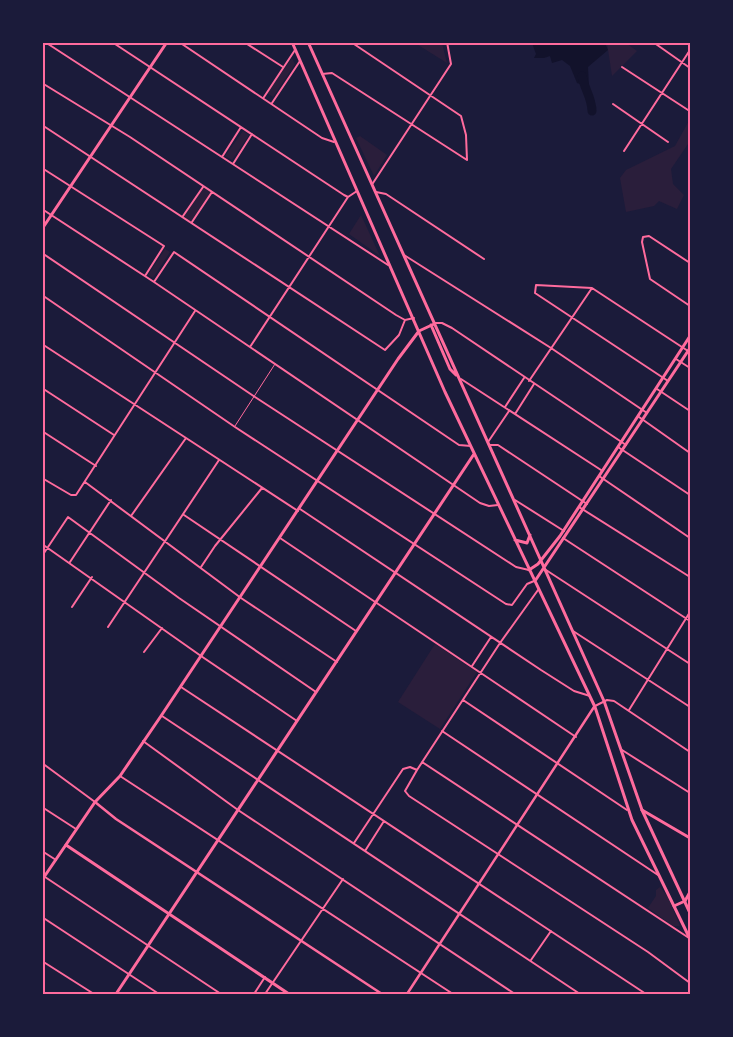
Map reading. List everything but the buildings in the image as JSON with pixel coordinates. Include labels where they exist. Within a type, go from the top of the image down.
[{"type":"main road","points":[[42,229],[167,42]]},
{"type":"main road","points":[[292,42],[474,454],[590,696],[629,811],[690,939]]},
{"type":"main road","points":[[308,42],[402,254],[450,369],[458,377],[604,701],[642,810],[690,913]]},
{"type":"main road","points":[[44,878],[95,802],[120,776],[142,741],[161,716],[378,389],[419,331],[432,324]]},
{"type":"main road","points":[[529,570],[541,561],[560,536],[690,336]]},
{"type":"main road","points":[[535,581],[689,350]]},
{"type":"main road","points":[[116,994],[474,454]]},
{"type":"main road","points":[[515,540],[527,543],[530,535]]},
{"type":"main road","points":[[642,810],[690,838]]},
{"type":"main road","points":[[66,846],[289,994]]},
{"type":"main road","points":[[674,906],[685,901],[690,892]]},
{"type":"street","points":[[45,42],[390,266]]},
{"type":"street","points":[[112,42],[348,197]]},
{"type":"street","points":[[179,42],[264,97],[324,139],[336,142]]},
{"type":"street","points":[[244,42],[283,68]]},
{"type":"street","points":[[321,74],[332,73],[466,161],[468,154],[466,135],[463,120],[459,114],[351,42]]},
{"type":"street","points":[[372,185],[452,64],[447,42]]},
{"type":"street","points":[[653,42],[690,68]]},
{"type":"street","points":[[264,97],[295,50]]},
{"type":"street","points":[[624,151],[690,50]]},
{"type":"street","points":[[272,103],[300,61]]},
{"type":"street","points":[[622,66],[688,110]]},
{"type":"street","points":[[42,83],[112,126],[405,320],[414,318]]},
{"type":"street","points":[[613,104],[668,142]]},
{"type":"street","points":[[42,125],[92,156],[385,350],[399,335],[405,320]]},
{"type":"street","points":[[222,157],[241,127]]},
{"type":"street","points":[[233,164],[252,134]]},
{"type":"street","points":[[42,168],[164,246],[146,276]]},
{"type":"street","points":[[183,217],[203,186]]},
{"type":"street","points":[[250,347],[268,316],[348,197],[358,191]]},
{"type":"street","points":[[374,191],[386,194],[484,259]]},
{"type":"street","points":[[192,222],[212,192]]},
{"type":"street","points":[[42,209],[146,276],[484,504],[498,505]]},
{"type":"street","points":[[690,263],[649,236],[643,237],[642,242],[650,279],[690,306]]},
{"type":"street","points":[[154,282],[174,252],[459,445],[471,446]]},
{"type":"street","points":[[42,253],[255,397],[434,514],[516,567],[529,570]]},
{"type":"street","points":[[402,254],[551,348],[647,413]]},
{"type":"street","points":[[668,381],[534,293],[536,285],[592,288],[683,348],[689,350]]},
{"type":"street","points":[[529,381],[592,288]]},
{"type":"street","points":[[42,295],[235,426],[508,605],[512,605],[527,584],[535,581]]},
{"type":"street","points":[[42,478],[74,496],[96,466],[114,435],[136,405],[196,310]]},
{"type":"street","points":[[432,324],[442,323],[452,328],[626,444]]},
{"type":"street","points":[[42,344],[574,691],[590,696]]},
{"type":"street","points":[[676,359],[690,368]]},
{"type":"street","points":[[458,377],[607,474]]},
{"type":"street","points":[[505,408],[524,377]]},
{"type":"street","points":[[515,414],[534,384]]},
{"type":"street","points":[[42,388],[114,435]]},
{"type":"street","points":[[657,389],[690,411]]},
{"type":"street","points":[[510,410],[489,444],[498,445],[587,504]]},
{"type":"street","points":[[638,416],[690,453]]},
{"type":"street","points":[[42,431],[96,466]]},
{"type":"street","points":[[132,516],[186,438]]},
{"type":"street","points":[[618,447],[690,495]]},
{"type":"street","points":[[108,627],[146,573],[219,460]]},
{"type":"street","points":[[599,476],[690,538]]},
{"type":"street","points":[[85,482],[241,598],[337,662]]},
{"type":"street","points":[[200,568],[220,539],[262,488]]},
{"type":"street","points":[[70,562],[111,500]]},
{"type":"street","points":[[515,500],[568,534]]},
{"type":"street","points":[[579,507],[690,577]]},
{"type":"street","points":[[184,515],[259,568],[356,632]]},
{"type":"street","points":[[42,556],[68,518],[316,692]]},
{"type":"street","points":[[560,536],[690,621]]},
{"type":"street","points":[[280,538],[576,737]]},
{"type":"street","points":[[42,544],[126,601],[200,656],[297,721]]},
{"type":"street","points":[[544,569],[690,664]]},
{"type":"street","points":[[72,607],[92,577]]},
{"type":"street","points":[[539,590],[500,643],[422,762],[406,788],[409,796],[690,983]]},
{"type":"street","points":[[629,710],[690,612]]},
{"type":"street","points":[[144,652],[162,628]]},
{"type":"street","points":[[572,629],[690,708]]},
{"type":"street","points":[[472,666],[491,637]]},
{"type":"street","points":[[181,686],[646,994]]},
{"type":"street","points":[[463,700],[558,766],[629,811]]},
{"type":"street","points":[[407,994],[558,766],[594,706],[604,701],[614,701],[690,752]]},
{"type":"street","points":[[161,716],[461,913],[580,994]]},
{"type":"street","points":[[442,731],[660,876]]},
{"type":"street","points":[[142,741],[238,810],[515,994]]},
{"type":"street","points":[[622,750],[690,794]]},
{"type":"street","points":[[422,762],[690,939]]},
{"type":"street","points":[[42,763],[116,818],[382,994]]},
{"type":"street","points":[[354,843],[403,768],[410,767],[417,770]]},
{"type":"street","points":[[120,776],[453,994]]},
{"type":"street","points":[[42,807],[76,829]]},
{"type":"street","points":[[365,851],[384,822]]},
{"type":"street","points":[[42,852],[56,860]]},
{"type":"street","points":[[44,878],[221,994]]},
{"type":"street","points":[[265,994],[343,879]]},
{"type":"street","points":[[42,917],[159,994]]},
{"type":"street","points":[[531,961],[551,931]]},
{"type":"street","points":[[42,961],[94,994]]},
{"type":"street","points":[[254,994],[265,977]]},
{"type":"lane","points":[[235,426],[276,364]]},
{"type":"shaded area","points":[[415,43],[442,43],[447,63]]},
{"type":"shaded area","points":[[532,43],[605,43],[608,50],[588,67],[589,87],[577,83],[570,66],[562,60],[552,63],[550,56],[534,58],[536,54]]},
{"type":"shaded area","points":[[607,43],[626,43],[637,51],[612,76]]},
{"type":"shaded area","points":[[292,58],[295,64],[273,97],[267,93]]},
{"type":"shaded area","points":[[690,119],[690,141],[671,169],[673,184],[684,195],[677,209],[659,201],[654,206],[626,212],[620,178],[626,170],[675,146]]},
{"type":"shaded area","points":[[243,131],[249,135],[232,160],[225,156]]},
{"type":"shaded area","points":[[360,136],[387,155],[374,176],[356,138]]},
{"type":"shaded area","points":[[203,187],[212,192],[192,222],[183,217]]},
{"type":"shaded area","points":[[361,215],[380,256],[349,234]]},
{"type":"shaded area","points":[[165,249],[170,252],[153,278],[148,275]]},
{"type":"shaded area","points":[[435,644],[477,672],[440,729],[398,702]]},
{"type":"shaded area","points":[[660,887],[668,897],[680,926],[673,926],[648,908],[656,896],[656,890]]},
{"type":"waterway","points":[[582,76],[591,102],[592,111]]}]
